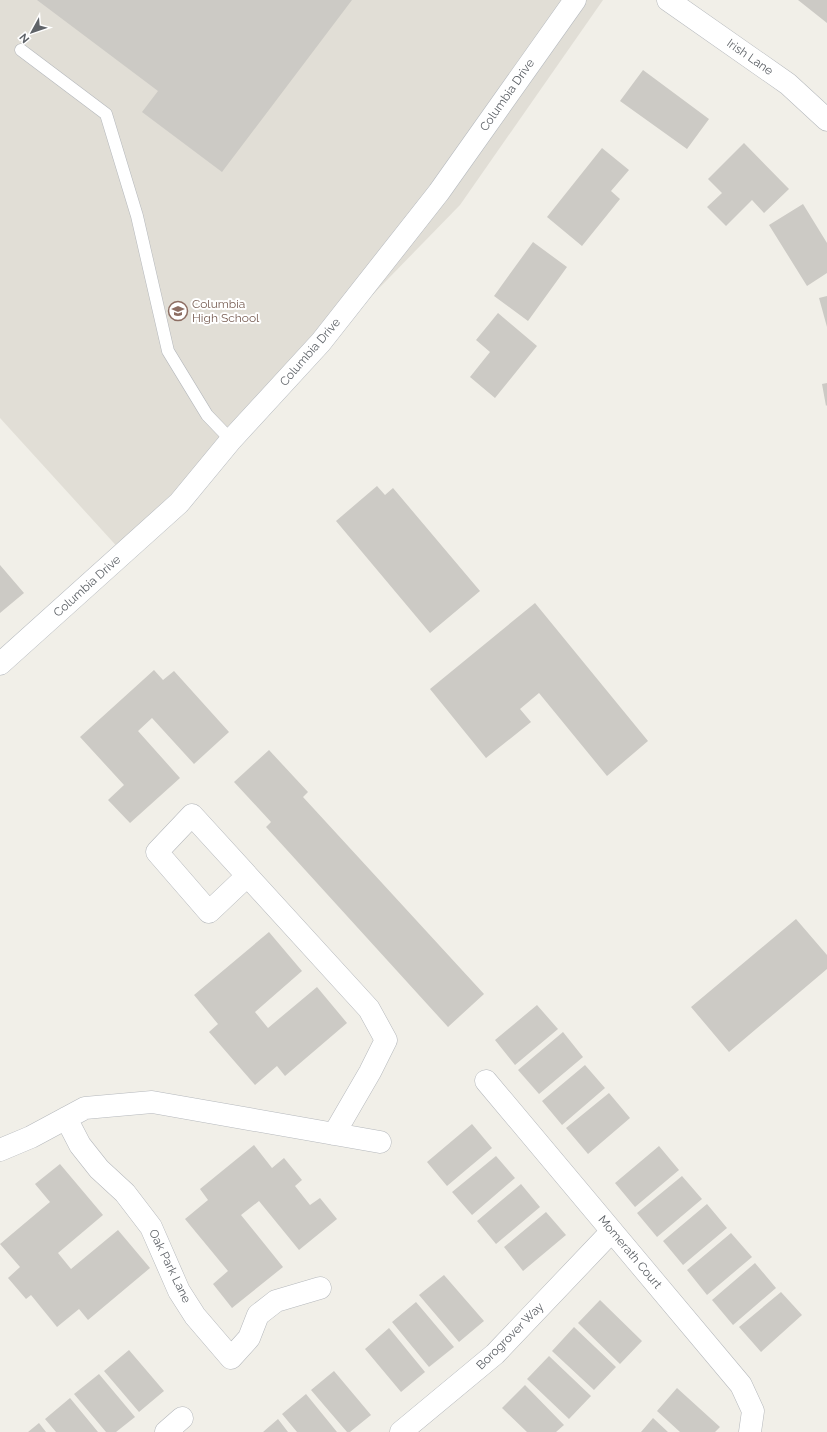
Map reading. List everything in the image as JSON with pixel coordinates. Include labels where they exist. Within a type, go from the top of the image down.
[{"type":"street","name":"Columbia Drive","points":[[0,664],[179,503],[231,440],[321,342],[434,198],[575,0]]},
{"type":"street","name":"Irish Lane","points":[[668,0],[788,84],[827,120]]},
{"type":"street","points":[[247,876],[369,1009],[386,1040],[370,1072],[334,1134]]},
{"type":"street","name":"Momerath Court","points":[[486,1081],[741,1386],[753,1411],[750,1432]]},
{"type":"street","points":[[0,1150],[31,1137],[85,1108],[152,1102],[380,1142]]},
{"type":"street","name":"Oak Park Lane","points":[[66,1118],[80,1145],[99,1169],[125,1193],[151,1227],[179,1291],[195,1316],[230,1358],[250,1338],[258,1315],[276,1301],[320,1288]]},
{"type":"street","name":"Borogrover Way","points":[[401,1432],[495,1354],[612,1231]]},
{"type":"lane","points":[[21,50],[106,114],[137,216],[168,351],[208,415],[231,440]]},
{"type":"shaded area","name":"Columbia High School","points":[[0,0],[603,0],[460,205],[122,552],[0,418]]},
{"type":"building","points":[[37,0],[352,0],[222,172],[142,112],[158,91]]},
{"type":"building","points":[[798,0],[827,0],[827,23]]},
{"type":"building","points":[[643,70],[709,119],[687,149],[620,101]]},
{"type":"building","points":[[744,143],[789,189],[764,213],[752,200],[726,226],[707,207],[722,193],[708,179]]},
{"type":"building","points":[[602,148],[629,170],[611,191],[620,199],[582,246],[547,217]]},
{"type":"building","points":[[803,204],[827,243],[827,273],[807,286],[769,225]]},
{"type":"building","points":[[533,242],[567,267],[528,321],[494,296]]},
{"type":"building","points":[[827,296],[827,327],[819,298]]},
{"type":"building","points":[[498,313],[537,346],[495,398],[470,377],[490,352],[476,340]]},
{"type":"building","points":[[827,383],[827,405],[826,406],[822,384]]},
{"type":"building","points":[[377,486],[385,495],[393,488],[480,591],[430,633],[336,521]]},
{"type":"building","points":[[0,565],[24,593],[0,613]]},
{"type":"building","points":[[535,603],[648,741],[607,776],[539,693],[520,709],[531,722],[486,758],[430,689]]},
{"type":"building","points":[[154,670],[163,680],[174,671],[229,732],[194,764],[152,718],[138,731],[180,778],[130,823],[108,800],[124,785],[80,737]]},
{"type":"building","points":[[269,750],[308,792],[303,797],[484,994],[448,1027],[266,827],[271,822],[234,782]]},
{"type":"building","points":[[796,919],[827,955],[827,969],[729,1052],[691,1007]]},
{"type":"building","points":[[269,932],[302,971],[255,1012],[268,1028],[317,987],[347,1023],[285,1076],[277,1066],[255,1085],[209,1032],[218,1024],[194,995]]},
{"type":"building","points":[[537,1005],[558,1029],[515,1065],[495,1040]]},
{"type":"building","points":[[563,1032],[583,1057],[539,1094],[518,1070]]},
{"type":"building","points":[[585,1065],[605,1088],[562,1125],[542,1101]]},
{"type":"building","points":[[609,1093],[630,1118],[588,1154],[566,1128]]},
{"type":"building","points":[[472,1124],[492,1148],[447,1186],[427,1162]]},
{"type":"building","points":[[254,1145],[272,1168],[284,1158],[302,1180],[295,1186],[310,1205],[320,1198],[337,1219],[299,1250],[259,1201],[241,1215],[283,1267],[232,1308],[213,1284],[228,1271],[185,1219],[208,1200],[200,1189]]},
{"type":"building","points":[[659,1146],[679,1170],[635,1207],[615,1183]]},
{"type":"building","points":[[496,1156],[515,1178],[472,1215],[452,1192]]},
{"type":"building","points":[[60,1164],[103,1215],[58,1253],[71,1269],[118,1230],[150,1268],[88,1320],[79,1309],[57,1327],[31,1295],[26,1299],[8,1278],[20,1267],[0,1244],[50,1202],[35,1184]]},
{"type":"building","points":[[682,1176],[702,1199],[657,1237],[637,1213]]},
{"type":"building","points":[[521,1184],[540,1207],[496,1244],[477,1221]]},
{"type":"building","points":[[707,1204],[727,1228],[683,1265],[663,1241]]},
{"type":"building","points":[[546,1212],[566,1235],[523,1271],[504,1247]]},
{"type":"building","points":[[731,1233],[752,1257],[707,1295],[687,1270]]},
{"type":"building","points":[[755,1263],[776,1288],[733,1325],[712,1300]]},
{"type":"building","points":[[444,1275],[484,1321],[459,1342],[419,1295]]},
{"type":"building","points":[[781,1292],[802,1315],[761,1352],[739,1327]]},
{"type":"building","points":[[600,1300],[642,1341],[620,1364],[578,1323]]},
{"type":"building","points":[[416,1302],[454,1347],[429,1367],[392,1322]]},
{"type":"building","points":[[574,1327],[616,1367],[594,1390],[552,1351]]},
{"type":"building","points":[[389,1328],[425,1372],[401,1392],[365,1349]]},
{"type":"building","points":[[129,1350],[164,1391],[139,1412],[104,1371]]},
{"type":"building","points":[[549,1356],[591,1396],[569,1419],[527,1379]]},
{"type":"building","points":[[334,1371],[371,1415],[350,1432],[347,1432],[311,1390]]},
{"type":"building","points":[[99,1374],[135,1417],[116,1432],[106,1432],[74,1394]]},
{"type":"building","points":[[525,1385],[564,1425],[556,1432],[527,1432],[502,1408]]},
{"type":"building","points":[[677,1388],[720,1427],[715,1432],[680,1432],[657,1411]]},
{"type":"building","points":[[306,1394],[337,1432],[297,1432],[282,1414]]},
{"type":"building","points":[[70,1398],[98,1432],[56,1432],[45,1419]]},
{"type":"building","points":[[653,1418],[668,1432],[641,1432]]},
{"type":"building","points":[[278,1419],[288,1432],[263,1432]]},
{"type":"building","points":[[39,1423],[46,1432],[28,1432]]},
{"type":"place","name":"Columbia High School","points":[[178,311]]}]
